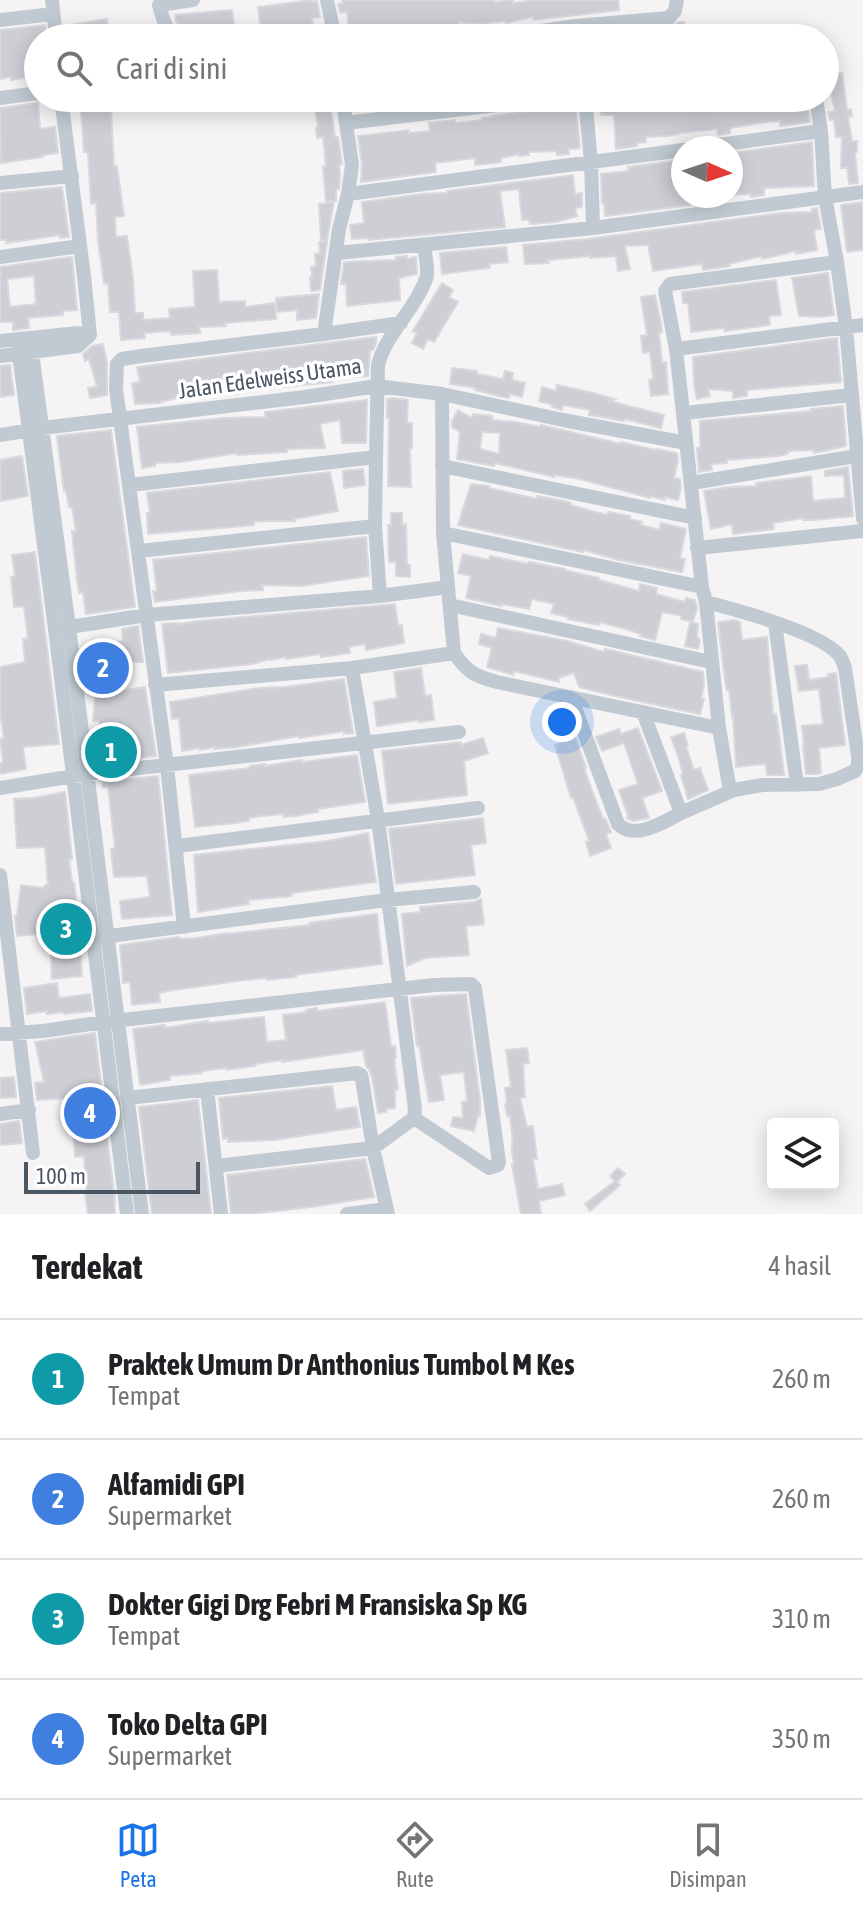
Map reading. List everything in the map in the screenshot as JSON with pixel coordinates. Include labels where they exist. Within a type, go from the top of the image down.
[{"type":"street","points":[[164,24],[159,2],[193,0]]},
{"type":"street","points":[[327,0],[332,24]]},
{"type":"street","points":[[630,24],[669,18],[675,11],[677,0]]},
{"type":"street","points":[[0,20],[53,7]]},
{"type":"street","points":[[0,98],[24,95]]},
{"type":"street","points":[[0,341],[25,345],[80,345],[90,335],[63,112]]},
{"type":"street","points":[[324,334],[352,165],[345,112]]},
{"type":"street","points":[[346,123],[439,112]]},
{"type":"street","points":[[586,112],[593,228]]},
{"type":"street","points":[[818,112],[825,197],[846,328],[863,519]]},
{"type":"street","points":[[743,142],[821,131]]},
{"type":"street","points":[[348,194],[671,152]]},
{"type":"street","points":[[0,183],[72,176]]},
{"type":"street","points":[[337,253],[593,228],[863,192]]},
{"type":"street","points":[[380,596],[375,526],[380,356],[413,305],[427,276],[424,245]]},
{"type":"street","points":[[0,257],[80,246]]},
{"type":"street","points":[[730,791],[719,728],[697,548],[676,349],[665,291],[670,284],[837,262]]},
{"type":"street","points":[[184,927],[167,766],[116,389],[117,364],[122,359],[401,323]]},
{"type":"street","points":[[676,349],[863,325]]},
{"type":"street","points":[[0,356],[25,345]]},
{"type":"street","points":[[25,345],[111,1022],[127,1098],[142,1214]]},
{"type":"street","name":"Jalan Edelweiss Utama","points":[[0,435],[377,386],[442,394],[686,443]]},
{"type":"street","points":[[442,394],[443,533],[454,653],[463,665],[475,676],[719,728]]},
{"type":"street","points":[[684,413],[852,395]]},
{"type":"street","points":[[692,483],[856,456]]},
{"type":"street","points":[[130,485],[376,457]]},
{"type":"street","points":[[442,466],[695,518]]},
{"type":"street","points":[[139,551],[375,526]]},
{"type":"street","points":[[697,548],[863,531]]},
{"type":"street","points":[[443,533],[702,587]]},
{"type":"street","points":[[62,628],[147,615],[380,596],[448,587]]},
{"type":"street","points":[[571,697],[620,827],[624,830],[638,831],[656,825],[730,791],[762,785],[819,784],[855,771],[858,765],[856,733],[845,668],[840,656],[815,638],[741,611],[706,602]]},
{"type":"street","points":[[450,605],[711,662]]},
{"type":"street","points":[[775,623],[797,785]]},
{"type":"street","points":[[155,685],[352,668],[454,653]]},
{"type":"street","points":[[216,1166],[373,1148],[414,1118],[378,820],[352,668]]},
{"type":"street","points":[[643,712],[681,813]]},
{"type":"street","points":[[0,788],[79,775],[459,732]]},
{"type":"street","points":[[177,846],[478,808]]},
{"type":"street","points":[[0,875],[33,1153]]},
{"type":"street","points":[[101,938],[387,900],[474,892]]},
{"type":"street","points":[[0,1034],[466,983],[475,988],[498,1165],[492,1168],[486,1166],[414,1118]]},
{"type":"street","points":[[111,1022],[112,1102],[127,1214]]},
{"type":"street","points":[[127,1098],[359,1074],[388,1212],[347,1214]]},
{"type":"street","points":[[207,1089],[221,1214]]},
{"type":"street","points":[[0,1114],[29,1110]]},
{"type":"building","points":[[312,0],[317,1],[320,17],[312,18],[313,24],[260,24],[258,7]]},
{"type":"building","points":[[342,0],[513,0],[513,3],[618,0],[619,10],[533,20],[533,17],[506,23],[348,24],[347,12],[340,13],[338,4],[343,3]]},
{"type":"building","points":[[232,10],[234,24],[180,24],[175,15]]},
{"type":"building","points":[[107,19],[108,24],[77,24]]},
{"type":"building","points":[[24,27],[24,78],[0,79],[0,30]]},
{"type":"building","points":[[839,73],[842,73],[847,110],[851,109],[852,116],[848,117],[852,141],[857,141],[858,183],[849,184],[847,168],[841,168],[842,137],[836,137],[834,120],[830,120],[828,112],[839,112]]},
{"type":"building","points":[[24,105],[24,112],[39,112],[40,129],[55,127],[58,153],[1,163],[0,108]]},
{"type":"building","points":[[81,112],[111,112],[114,166],[117,166],[124,216],[115,217],[116,237],[127,236],[135,313],[143,313],[143,320],[170,318],[169,309],[195,307],[193,271],[217,270],[219,302],[245,301],[245,307],[275,303],[276,319],[199,327],[200,333],[144,333],[145,338],[121,340],[119,312],[110,312],[108,283],[104,284],[96,203],[91,204],[88,152],[84,152]]},
{"type":"building","points":[[316,112],[331,112],[342,164],[339,164],[336,201],[326,201],[323,137],[317,138]]},
{"type":"building","points":[[525,112],[576,112],[580,148],[568,149],[569,154],[557,155],[557,151],[529,152],[529,155],[501,158],[501,162],[475,165],[475,158],[435,163],[436,172],[361,182],[358,136],[409,130],[409,133],[430,131],[429,123],[482,120]]},
{"type":"building","points":[[601,112],[808,112],[810,122],[780,126],[780,121],[766,122],[730,128],[730,133],[718,135],[717,129],[646,137],[646,142],[637,143],[637,146],[616,149],[614,115],[601,115]]},
{"type":"building","points":[[812,142],[814,186],[764,188],[764,195],[743,194],[743,151]]},
{"type":"building","points":[[671,162],[671,208],[605,216],[601,174],[628,171],[628,167]]},
{"type":"building","points":[[573,175],[575,194],[582,193],[582,207],[575,208],[577,216],[530,224],[529,220],[522,220],[519,189],[500,191],[505,227],[352,239],[350,225],[364,223],[362,202]]},
{"type":"building","points":[[62,187],[69,237],[60,238],[60,235],[6,243],[6,240],[0,240],[0,193]]},
{"type":"building","points":[[334,202],[327,239],[321,240],[319,204]]},
{"type":"building","points":[[863,202],[863,250],[847,252],[841,205]]},
{"type":"building","points":[[817,208],[821,229],[814,230],[817,250],[796,254],[796,251],[762,259],[762,256],[703,270],[702,264],[653,271],[648,245],[625,246],[630,269],[618,271],[616,256],[525,264],[523,245],[781,213],[812,212]]},
{"type":"building","points":[[327,241],[320,290],[311,291],[311,267],[316,266],[315,254],[320,253],[319,242]]},
{"type":"building","points":[[506,247],[508,262],[489,264],[490,268],[442,274],[440,253]]},
{"type":"building","points":[[407,256],[407,259],[416,257],[417,274],[399,278],[400,300],[347,306],[346,284],[341,284],[344,262],[396,260],[396,257]]},
{"type":"building","points":[[72,257],[77,310],[63,311],[63,315],[28,318],[29,328],[13,330],[13,322],[0,322],[0,267]],"holes":[[[34,276],[36,304],[10,307],[7,279]]]},
{"type":"building","points":[[828,273],[834,315],[799,316],[792,278]]},
{"type":"building","points":[[776,280],[781,315],[769,316],[770,325],[691,332],[688,303],[683,303],[682,292]]},
{"type":"building","points":[[442,283],[453,290],[449,297],[458,302],[434,342],[428,339],[423,349],[412,343],[417,333],[413,331]]},
{"type":"building","points":[[319,294],[316,318],[297,320],[297,310],[277,312],[276,298]]},
{"type":"building","points":[[655,295],[668,394],[651,396],[650,352],[643,353],[641,336],[647,335],[641,297]]},
{"type":"building","points":[[376,337],[373,350],[370,350],[368,376],[331,378],[332,382],[282,385],[235,394],[234,390],[160,403],[135,404],[132,383],[140,382],[137,367]]},
{"type":"building","points":[[837,338],[841,382],[747,390],[747,396],[733,398],[733,391],[708,389],[710,396],[697,399],[693,357]]},
{"type":"building","points":[[103,344],[107,363],[107,395],[90,398],[88,388],[97,386],[89,359],[85,361],[83,354],[92,346]]},
{"type":"building","points":[[10,365],[14,395],[0,397],[0,366]]},
{"type":"building","points":[[452,368],[503,379],[505,371],[513,373],[512,380],[525,383],[522,397],[510,394],[509,398],[450,384]]},
{"type":"building","points":[[557,385],[664,415],[661,428],[625,419],[589,415],[590,410],[563,405],[562,410],[539,401],[542,387],[556,391]]},
{"type":"building","points":[[387,399],[408,400],[407,423],[412,423],[411,487],[388,486]]},
{"type":"building","points":[[367,400],[366,443],[342,443],[340,420],[320,424],[325,448],[237,453],[155,463],[155,466],[142,468],[137,427],[266,417],[265,412]]},
{"type":"building","points":[[843,406],[846,446],[814,453],[813,450],[788,451],[788,454],[778,456],[727,460],[727,463],[711,464],[712,470],[699,472],[697,448],[700,448],[700,421]]},
{"type":"building","points":[[458,410],[472,418],[473,414],[492,416],[492,420],[541,425],[621,444],[677,453],[674,478],[680,479],[678,500],[650,498],[580,479],[457,459],[460,432],[452,427]],"holes":[[[482,432],[500,433],[499,454],[480,449]]]},
{"type":"building","points":[[111,430],[135,607],[86,614],[83,592],[79,593],[72,531],[76,531],[72,507],[69,507],[64,491],[57,436]]},
{"type":"building","points":[[22,456],[28,496],[1,501],[0,460]]},
{"type":"building","points":[[848,467],[853,516],[803,518],[773,523],[774,529],[733,534],[732,524],[711,529],[704,491],[757,486],[756,483],[811,476],[813,501],[845,498],[844,475],[825,476],[825,471]]},
{"type":"building","points":[[363,469],[365,485],[344,488],[343,471]]},
{"type":"building","points":[[330,472],[338,511],[295,521],[254,522],[254,525],[148,534],[147,513],[150,513],[147,493]]},
{"type":"building","points":[[471,484],[537,499],[537,496],[565,501],[607,515],[608,512],[630,516],[630,519],[642,522],[641,525],[659,530],[661,523],[686,529],[680,558],[685,559],[682,572],[458,525]]},
{"type":"building","points":[[391,513],[402,513],[402,525],[406,524],[410,577],[396,576],[396,562],[389,562],[388,525],[391,525]]},
{"type":"building","points":[[366,537],[369,576],[300,586],[262,585],[263,590],[155,602],[153,591],[157,591],[153,560]]},
{"type":"building","points":[[35,552],[59,744],[23,747],[26,769],[0,774],[0,763],[3,763],[0,739],[4,738],[0,713],[0,667],[25,662],[23,639],[28,639],[24,606],[14,607],[12,555]]},
{"type":"building","points":[[463,554],[565,569],[639,591],[640,584],[657,588],[656,594],[685,602],[686,598],[695,600],[697,608],[693,622],[662,612],[655,640],[600,622],[599,625],[568,619],[551,613],[554,604],[532,599],[529,609],[466,598],[471,576],[458,573]]},
{"type":"building","points":[[395,604],[404,643],[366,650],[365,644],[349,647],[350,653],[286,657],[168,673],[162,624]]},
{"type":"building","points":[[690,622],[698,624],[698,649],[685,646]]},
{"type":"building","points":[[718,622],[740,622],[742,640],[767,637],[773,714],[776,714],[784,775],[767,775],[765,764],[736,767],[733,715]]},
{"type":"building","points":[[138,626],[143,662],[112,662],[114,692],[145,687],[156,756],[99,762],[99,721],[93,721],[95,696],[98,696],[91,646],[123,641],[122,629]]},
{"type":"building","points":[[498,628],[703,672],[701,699],[704,699],[700,714],[579,687],[574,673],[558,678],[559,682],[514,671],[513,675],[487,667],[492,648],[479,644],[481,634],[496,638]]},
{"type":"building","points":[[807,665],[809,680],[836,673],[845,745],[819,748],[821,773],[818,774],[806,774],[802,726],[823,724],[819,689],[799,691],[795,666]]},
{"type":"building","points":[[421,668],[425,696],[431,695],[434,720],[377,726],[374,702],[397,698],[394,672]]},
{"type":"building","points":[[344,679],[353,733],[344,734],[344,731],[237,747],[182,751],[179,718],[172,719],[170,702]]},
{"type":"building","points":[[569,720],[593,793],[611,832],[606,834],[611,848],[590,856],[586,842],[589,841],[571,798],[555,745],[563,742],[557,725]]},
{"type":"building","points":[[638,728],[662,791],[642,798],[649,818],[633,821],[627,818],[619,790],[638,784],[624,743],[602,751],[596,737],[619,729],[621,734]]},
{"type":"building","points":[[684,733],[694,770],[700,768],[708,790],[688,799],[671,737]]},
{"type":"building","points":[[483,738],[488,753],[464,761],[467,795],[388,804],[382,751],[461,742],[461,745]]},
{"type":"building","points":[[357,755],[365,802],[295,816],[262,816],[249,818],[249,821],[195,827],[189,775]]},
{"type":"building","points":[[158,776],[172,915],[122,919],[120,901],[150,897],[147,876],[114,877],[111,849],[115,848],[108,787],[103,787],[102,782]]},
{"type":"building","points":[[65,792],[82,976],[52,979],[50,933],[17,936],[15,916],[21,885],[45,888],[48,885],[45,847],[17,848],[14,799]]},
{"type":"building","points":[[483,818],[486,843],[471,845],[475,875],[396,884],[389,829]]},
{"type":"building","points":[[368,833],[376,882],[248,900],[249,904],[198,912],[194,855],[328,841]]},
{"type":"building","points":[[481,899],[484,924],[466,926],[469,955],[425,958],[407,966],[402,914],[420,912],[420,907]]},
{"type":"building","points":[[377,914],[382,964],[167,991],[159,993],[160,1002],[132,1005],[130,982],[123,983],[120,945],[309,925]]},
{"type":"building","points":[[57,983],[59,998],[90,994],[92,1011],[27,1014],[24,988]]},
{"type":"building","points":[[466,994],[480,1100],[480,1116],[474,1131],[451,1126],[453,1117],[463,1118],[462,1102],[467,1101],[464,1072],[440,1075],[444,1100],[429,1102],[411,998]]},
{"type":"building","points":[[385,1002],[391,1046],[395,1046],[398,1089],[395,1090],[395,1108],[386,1109],[386,1112],[378,1113],[372,1077],[363,1050],[170,1076],[170,1080],[140,1085],[133,1029],[264,1017],[267,1042],[286,1040],[283,1015],[317,1008],[317,1011]]},
{"type":"building","points":[[95,1033],[105,1118],[90,1121],[91,1140],[107,1138],[115,1214],[88,1214],[84,1156],[75,1157],[73,1131],[77,1131],[73,1104],[70,1098],[37,1100],[35,1083],[44,1082],[35,1042]]},
{"type":"building","points":[[527,1048],[529,1063],[523,1064],[525,1097],[520,1098],[527,1127],[533,1126],[537,1159],[533,1159],[538,1189],[562,1184],[565,1195],[539,1201],[541,1214],[521,1214],[512,1165],[510,1116],[507,1116],[505,1104],[505,1088],[511,1087],[506,1050]]},
{"type":"building","points":[[14,1077],[16,1097],[0,1098],[0,1078]]},
{"type":"building","points":[[332,1086],[336,1110],[356,1107],[360,1127],[274,1140],[228,1142],[228,1138],[223,1139],[219,1098]]},
{"type":"building","points":[[198,1100],[211,1214],[152,1214],[139,1107]]},
{"type":"building","points":[[19,1121],[22,1143],[0,1145],[0,1124]]},
{"type":"building","points":[[365,1159],[374,1197],[311,1207],[231,1214],[227,1175]]},
{"type":"building","points":[[618,1168],[625,1174],[617,1182],[620,1185],[590,1211],[585,1204],[615,1181],[610,1176]]},
{"type":"place","name":"Alfamidi GPI","points":[[103,668]]},
{"type":"place","name":"Praktek Umum Dr Anthonius Tumbol M Kes","points":[[111,752]]},
{"type":"place","name":"Dokter Gigi Drg Febri M Fransiska Sp KG","points":[[66,929]]},
{"type":"place","name":"Toko Delta GPI","points":[[90,1113]]}]
